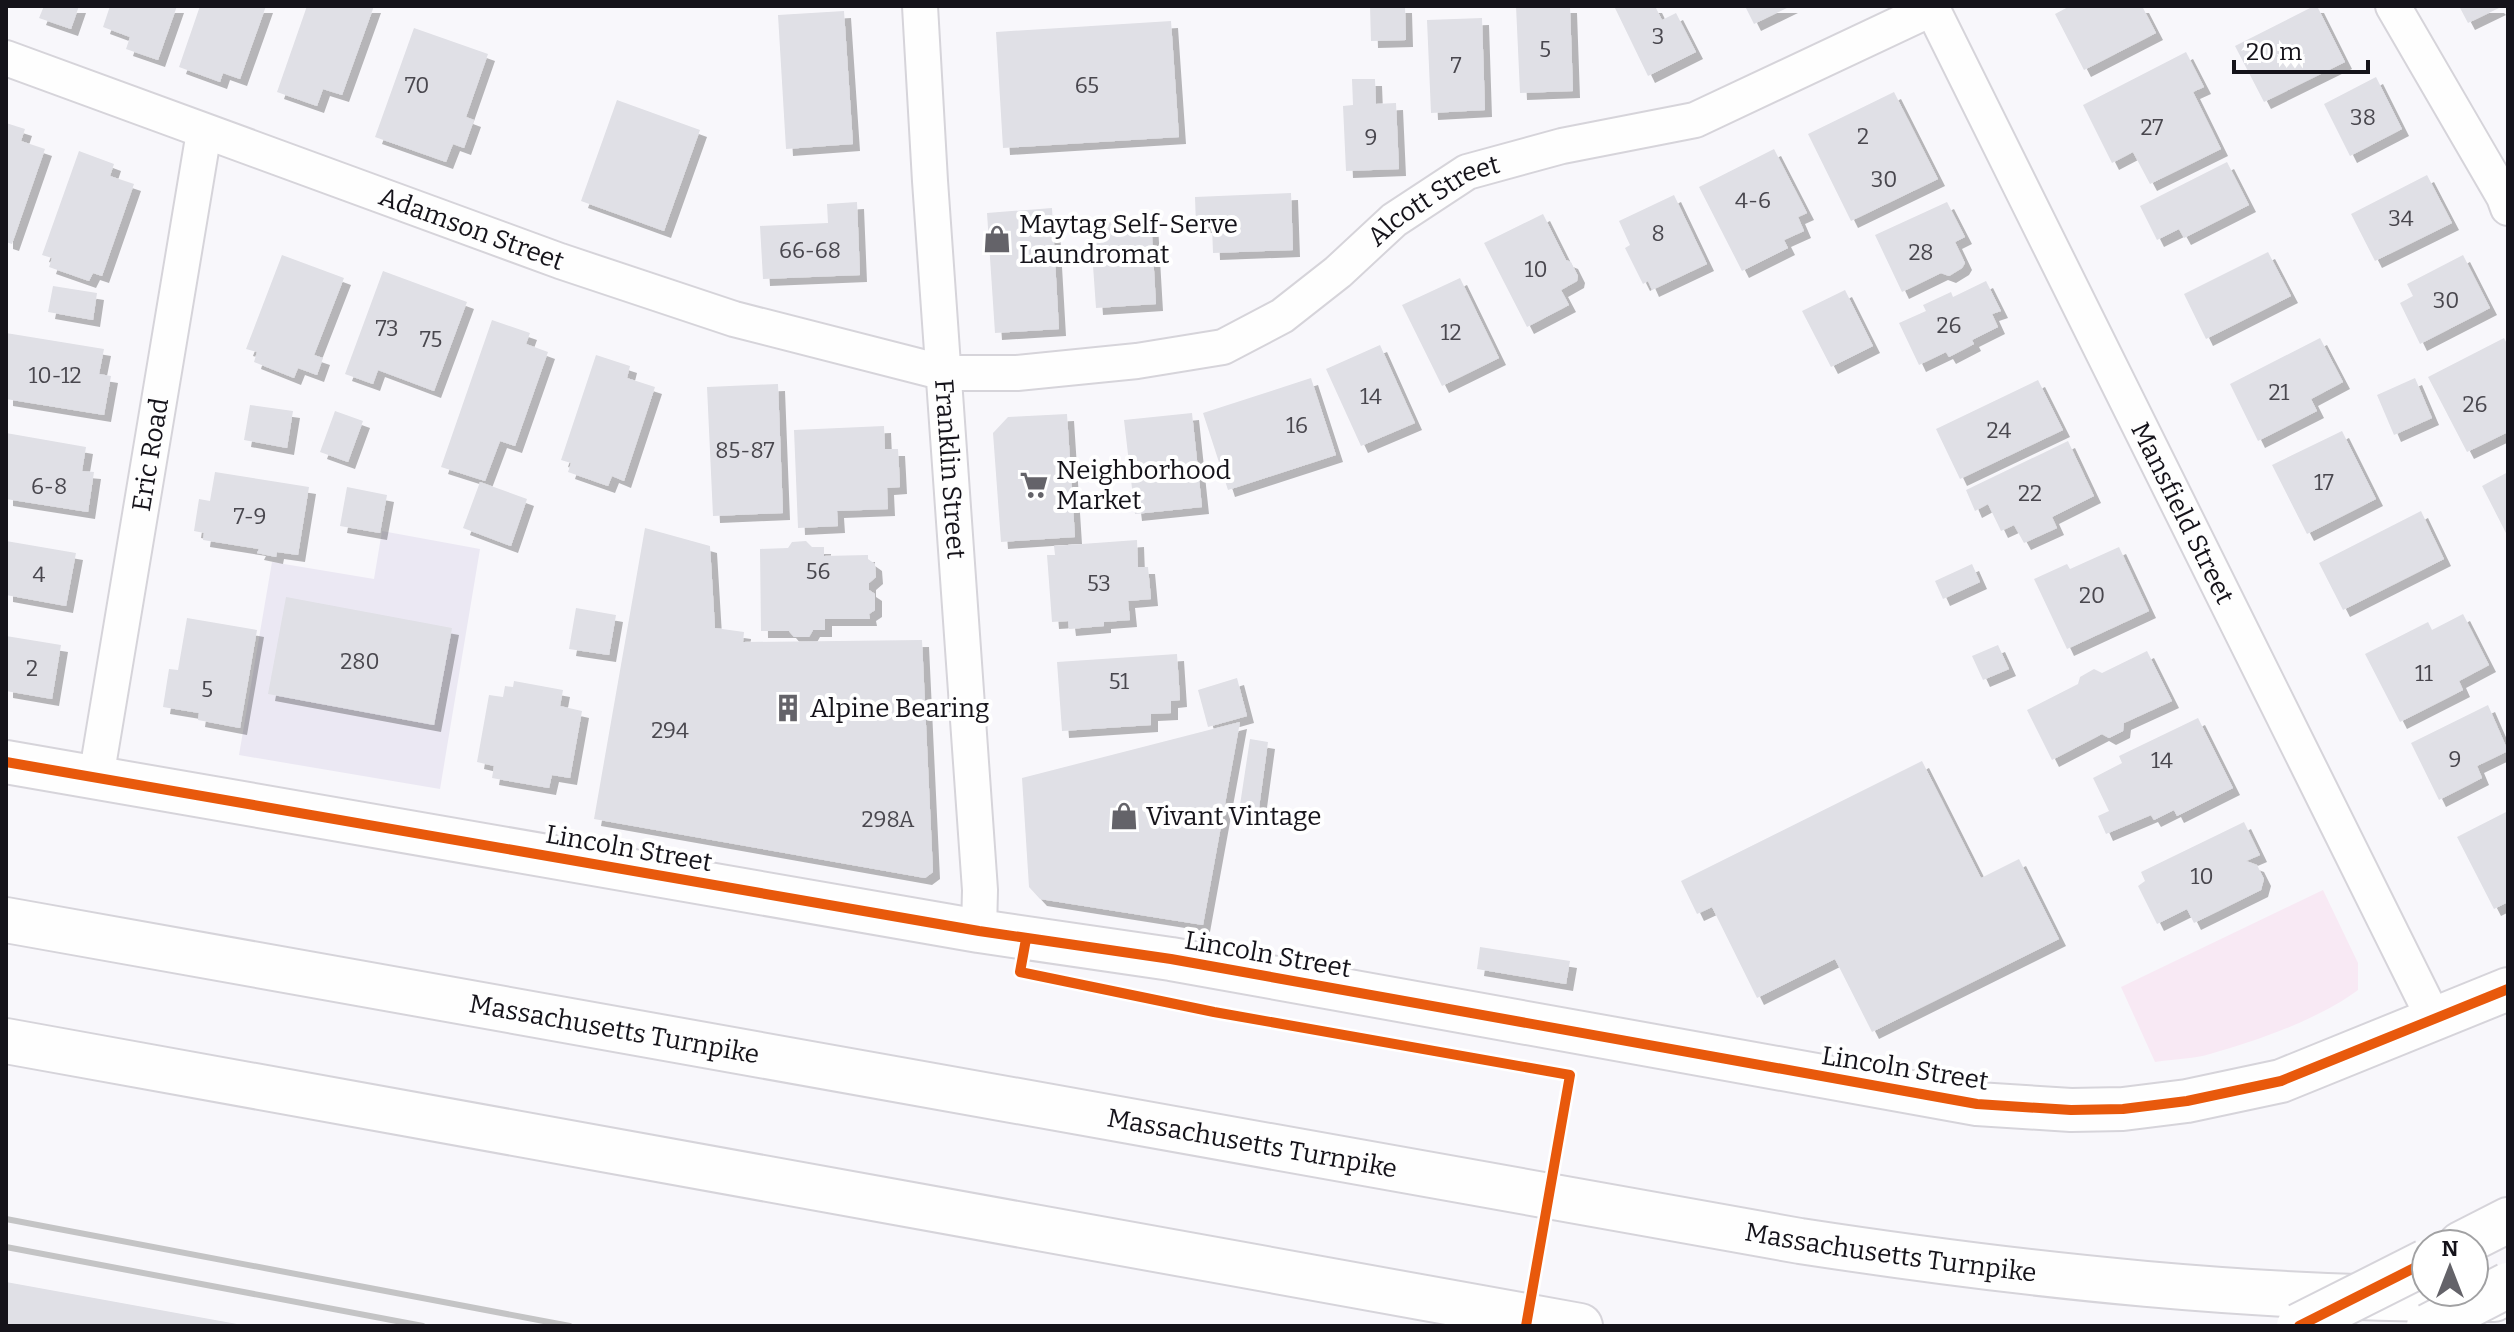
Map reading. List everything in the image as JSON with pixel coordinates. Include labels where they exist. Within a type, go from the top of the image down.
[{"type":"main road","name":"Massachusetts Turnpike","points":[[6,920],[1618,1210],[1879,1253],[2030,1272],[2209,1288],[2508,1299]]},
{"type":"main road","points":[[6,1041],[1580,1326]]},
{"type":"main road","points":[[2490,1229],[2508,1220]]},
{"type":"main road","points":[[2299,1326],[2410,1270]]},
{"type":"main road","points":[[2429,1326],[2508,1285]]},
{"type":"street","name":"Franklin Street","points":[[920,6],[980,890],[979,931]]},
{"type":"street","points":[[2393,6],[2507,200]]},
{"type":"street","name":"Alcott Street","points":[[945,373],[1017,373],[1137,361],[1223,347],[1282,316],[1338,272],[1394,220],[1467,172],[1562,146],[1695,120],[1932,7]]},
{"type":"street","name":"Mansfield Street","points":[[1932,7],[2435,1021]]},
{"type":"street","name":"Adamson Street","points":[[6,58],[560,261],[734,319],[945,373]]},
{"type":"street","name":"Eric Road","points":[[96,778],[204,132]]},
{"type":"street","name":"Lincoln Street","points":[[6,762],[979,931],[1171,959],[1944,1099],[2011,1107],[2111,1109],[2187,1101],[2281,1081],[2508,989]]},
{"type":"shaded area","points":[[382,531],[480,549],[440,789],[239,755],[272,562],[374,579]]},
{"type":"shaded area","points":[[2323,890],[2358,963],[2358,990],[2306,1020],[2267,1036],[2203,1056],[2155,1062],[2121,987]]},
{"type":"building","points":[[44,6],[79,6],[71,29],[39,18]]},
{"type":"building","points":[[110,6],[177,6],[158,60],[126,49],[130,37],[103,27]]},
{"type":"building","points":[[200,6],[266,6],[240,79],[223,73],[220,82],[179,67]]},
{"type":"building","points":[[307,6],[374,6],[342,95],[323,89],[317,106],[277,92]]},
{"type":"building","points":[[1370,6],[1405,6],[1406,40],[1371,41]]},
{"type":"building","points":[[1516,6],[1570,6],[1573,91],[1520,93]]},
{"type":"building","points":[[1655,6],[1662,20],[1676,13],[1696,52],[1648,76],[1615,8]]},
{"type":"building","points":[[1745,6],[1791,6],[1754,24]]},
{"type":"building","points":[[2070,6],[2142,6],[2156,33],[2084,70],[2055,14]]},
{"type":"building","points":[[2317,6],[2345,62],[2264,102],[2235,46]]},
{"type":"building","points":[[2459,6],[2497,6],[2499,8],[2468,23]]},
{"type":"building","points":[[844,11],[853,144],[786,149],[778,15]]},
{"type":"building","points":[[1482,18],[1485,110],[1431,113],[1427,20]]},
{"type":"building","points":[[1171,21],[1179,137],[1003,148],[996,32]]},
{"type":"building","points":[[414,28],[488,54],[466,117],[474,120],[464,148],[453,144],[446,162],[375,137]]},
{"type":"building","points":[[2186,52],[2204,87],[2193,92],[2221,149],[2150,184],[2133,152],[2112,163],[2083,105]]},
{"type":"building","points":[[2376,77],[2402,129],[2350,156],[2324,104]]},
{"type":"building","points":[[1352,79],[1375,79],[1376,104],[1396,103],[1399,169],[1346,171],[1343,106],[1353,105]]},
{"type":"building","points":[[1894,92],[1938,179],[1851,221],[1808,134]]},
{"type":"building","points":[[617,100],[700,130],[664,231],[581,201]]},
{"type":"building","points":[[6,123],[25,129],[21,141],[45,149],[12,244],[6,242]]},
{"type":"building","points":[[1774,149],[1807,213],[1798,217],[1804,231],[1784,240],[1788,248],[1742,271],[1699,187]]},
{"type":"building","points":[[79,151],[114,164],[110,176],[134,184],[102,276],[93,273],[89,281],[49,267],[52,258],[42,255]]},
{"type":"building","points":[[2227,162],[2249,205],[2184,238],[2179,229],[2157,240],[2140,206]]},
{"type":"building","points":[[2427,175],[2452,223],[2375,261],[2351,214]]},
{"type":"building","points":[[1291,193],[1293,250],[1213,253],[1212,226],[1196,226],[1195,197]]},
{"type":"building","points":[[1674,195],[1707,264],[1652,290],[1648,281],[1643,284],[1625,248],[1630,245],[1619,221]]},
{"type":"building","points":[[857,202],[860,275],[763,279],[760,226],[828,223],[827,204]]},
{"type":"building","points":[[1947,202],[1965,237],[1955,242],[1965,263],[1949,276],[1941,273],[1902,292],[1875,235]]},
{"type":"building","points":[[1052,208],[1059,329],[995,333],[987,213]]},
{"type":"building","points":[[1543,214],[1566,260],[1571,262],[1578,276],[1577,281],[1561,290],[1569,305],[1527,327],[1484,243]]},
{"type":"building","points":[[1151,219],[1156,304],[1096,308],[1090,223]]},
{"type":"building","points":[[2268,252],[2291,296],[2206,339],[2184,294]]},
{"type":"building","points":[[282,255],[344,278],[314,355],[323,358],[317,375],[298,368],[294,378],[254,362],[257,352],[246,349]]},
{"type":"building","points":[[2463,255],[2490,308],[2420,344],[2400,303],[2413,296],[2407,284]]},
{"type":"building","points":[[383,271],[467,302],[434,391],[378,370],[373,384],[345,374]]},
{"type":"building","points":[[1460,278],[1499,358],[1442,386],[1402,305]]},
{"type":"building","points":[[1986,281],[2001,311],[1992,314],[1998,327],[1972,340],[1974,344],[1949,357],[1946,352],[1919,365],[1899,323],[1926,311],[1923,305],[1951,292],[1953,297]]},
{"type":"building","points":[[53,286],[97,293],[93,320],[48,312]]},
{"type":"building","points":[[1845,290],[1873,346],[1831,367],[1802,311]]},
{"type":"building","points":[[492,320],[530,333],[526,344],[548,352],[515,446],[500,441],[485,481],[441,467]]},
{"type":"building","points":[[6,333],[104,349],[99,374],[111,376],[104,415],[6,399]]},
{"type":"building","points":[[2320,338],[2343,382],[2311,399],[2317,411],[2258,441],[2230,384]]},
{"type":"building","points":[[2504,338],[2508,346],[2508,432],[2467,452],[2428,377]]},
{"type":"building","points":[[1380,345],[1415,423],[1361,446],[1326,369]]},
{"type":"building","points":[[596,355],[630,366],[627,378],[655,387],[624,481],[612,476],[608,486],[568,472],[571,463],[561,460]]},
{"type":"building","points":[[1311,378],[1336,455],[1228,490],[1203,413]]},
{"type":"building","points":[[2415,378],[2432,418],[2394,435],[2377,395]]},
{"type":"building","points":[[2038,380],[2063,430],[1960,479],[1936,429]]},
{"type":"building","points":[[778,384],[783,513],[713,516],[707,387]]},
{"type":"building","points":[[250,405],[293,411],[287,448],[244,440]]},
{"type":"building","points":[[335,411],[363,421],[348,462],[320,452]]},
{"type":"building","points":[[1192,413],[1202,507],[1135,514],[1124,420]]},
{"type":"building","name":"Neighborhood Market","points":[[1067,414],[1075,537],[1001,542],[993,433],[1008,417]]},
{"type":"building","points":[[884,426],[885,449],[898,449],[900,487],[887,488],[888,509],[837,511],[838,526],[798,528],[794,430]]},
{"type":"building","points":[[2342,431],[2376,499],[2307,534],[2272,465]]},
{"type":"building","points":[[6,433],[86,447],[82,471],[94,472],[88,512],[6,499]]},
{"type":"building","points":[[2068,441],[2094,496],[2052,517],[2057,528],[2024,543],[2014,525],[2001,531],[1988,504],[1975,511],[1966,490]]},
{"type":"building","points":[[215,472],[309,487],[298,555],[277,552],[276,557],[257,553],[259,549],[203,540],[204,533],[194,531],[199,499],[210,501]]},
{"type":"building","points":[[2508,472],[2508,537],[2482,486]]},
{"type":"building","points":[[480,482],[527,499],[511,546],[463,528]]},
{"type":"building","points":[[347,487],[387,495],[380,533],[340,526]]},
{"type":"building","points":[[2421,511],[2444,559],[2343,610],[2319,563]]},
{"type":"building","points":[[645,528],[710,546],[715,628],[744,632],[743,642],[922,640],[933,872],[925,878],[594,819]]},
{"type":"building","points":[[1137,540],[1138,567],[1148,567],[1151,599],[1128,601],[1130,620],[1069,629],[1068,621],[1052,622],[1047,555],[1055,555],[1054,546]]},
{"type":"building","points":[[6,541],[76,553],[66,606],[6,595]]},
{"type":"building","points":[[806,541],[812,547],[824,547],[824,556],[868,555],[868,559],[875,564],[876,577],[869,583],[869,590],[875,594],[875,610],[869,614],[870,619],[825,619],[825,630],[813,630],[809,637],[794,637],[789,631],[761,631],[760,549],[788,548],[792,542]]},
{"type":"building","points":[[2119,547],[2149,611],[2067,649],[2034,579],[2067,564],[2070,569]]},
{"type":"building","points":[[1972,564],[1980,582],[1943,599],[1935,581]]},
{"type":"building","points":[[286,597],[452,628],[434,725],[268,694]]},
{"type":"building","points":[[576,608],[616,615],[609,655],[569,649]]},
{"type":"building","points":[[2463,614],[2489,665],[2459,681],[2463,690],[2400,722],[2365,654],[2428,622],[2432,630]]},
{"type":"building","points":[[187,618],[257,630],[240,728],[198,720],[199,713],[163,707],[169,669],[178,670]]},
{"type":"building","points":[[6,636],[61,645],[52,699],[6,691]]},
{"type":"building","points":[[1998,645],[2009,669],[1983,680],[1972,656]]},
{"type":"building","points":[[2147,651],[2172,701],[2124,723],[2123,731],[2109,738],[2102,734],[2052,760],[2027,710],[2078,684],[2080,677],[2094,669],[2102,673]]},
{"type":"building","points":[[1177,654],[1180,700],[1171,701],[1171,713],[1151,714],[1151,725],[1062,731],[1057,662]]},
{"type":"building","points":[[1237,678],[1247,716],[1208,727],[1198,690]]},
{"type":"building","points":[[514,681],[563,690],[560,706],[582,711],[570,778],[552,775],[549,788],[492,778],[494,766],[477,762],[489,695],[503,697],[505,686],[513,687]]},
{"type":"building","points":[[2488,705],[2508,751],[2477,766],[2482,778],[2439,800],[2411,743]]},
{"type":"building","points":[[2198,718],[2233,788],[2177,816],[2174,810],[2154,820],[2151,815],[2106,834],[2098,816],[2109,811],[2093,778],[2122,763],[2119,756]]},
{"type":"building","name":"Vivant Vintage","points":[[1240,722],[1203,925],[1040,899],[1029,887],[1022,778]]},
{"type":"building","points":[[1250,739],[1268,742],[1259,808],[1240,805]]},
{"type":"building","points":[[1922,761],[1981,878],[2019,859],[2059,939],[1872,1032],[1835,959],[1757,998],[1712,907],[1697,914],[1681,881]]},
{"type":"building","points":[[2508,811],[2508,902],[2494,909],[2457,837]]},
{"type":"building","points":[[2244,822],[2260,855],[2246,861],[2257,865],[2264,879],[2261,890],[2194,923],[2187,909],[2157,924],[2138,886],[2145,881],[2141,872]]},
{"type":"building","points":[[1480,947],[1570,961],[1566,984],[1477,969]]},
{"type":"building","points":[[6,1282],[237,1324],[237,1326],[6,1326]]},
{"type":"railway","points":[[6,1219],[570,1326]]},
{"type":"railway","points":[[6,1247],[423,1326]]},
{"type":"cycle path","points":[[6,762],[979,931],[1171,959],[1977,1104],[2071,1110],[2123,1109],[2187,1101],[2281,1081],[2508,989]]},
{"type":"cycle path","points":[[1026,939],[1020,972],[1214,1012],[1570,1075],[1526,1326]]},
{"type":"cycle path","points":[[2299,1326],[2410,1270]]},
{"type":"place","name":"Maytag Self-Serve Laundromat","points":[[997,239]]},
{"type":"place","name":"Neighborhood Market","points":[[1034,485]]},
{"type":"place","name":"Alpine Bearing","points":[[788,708]]},
{"type":"place","name":"Vivant Vintage","points":[[1124,816]]}]
